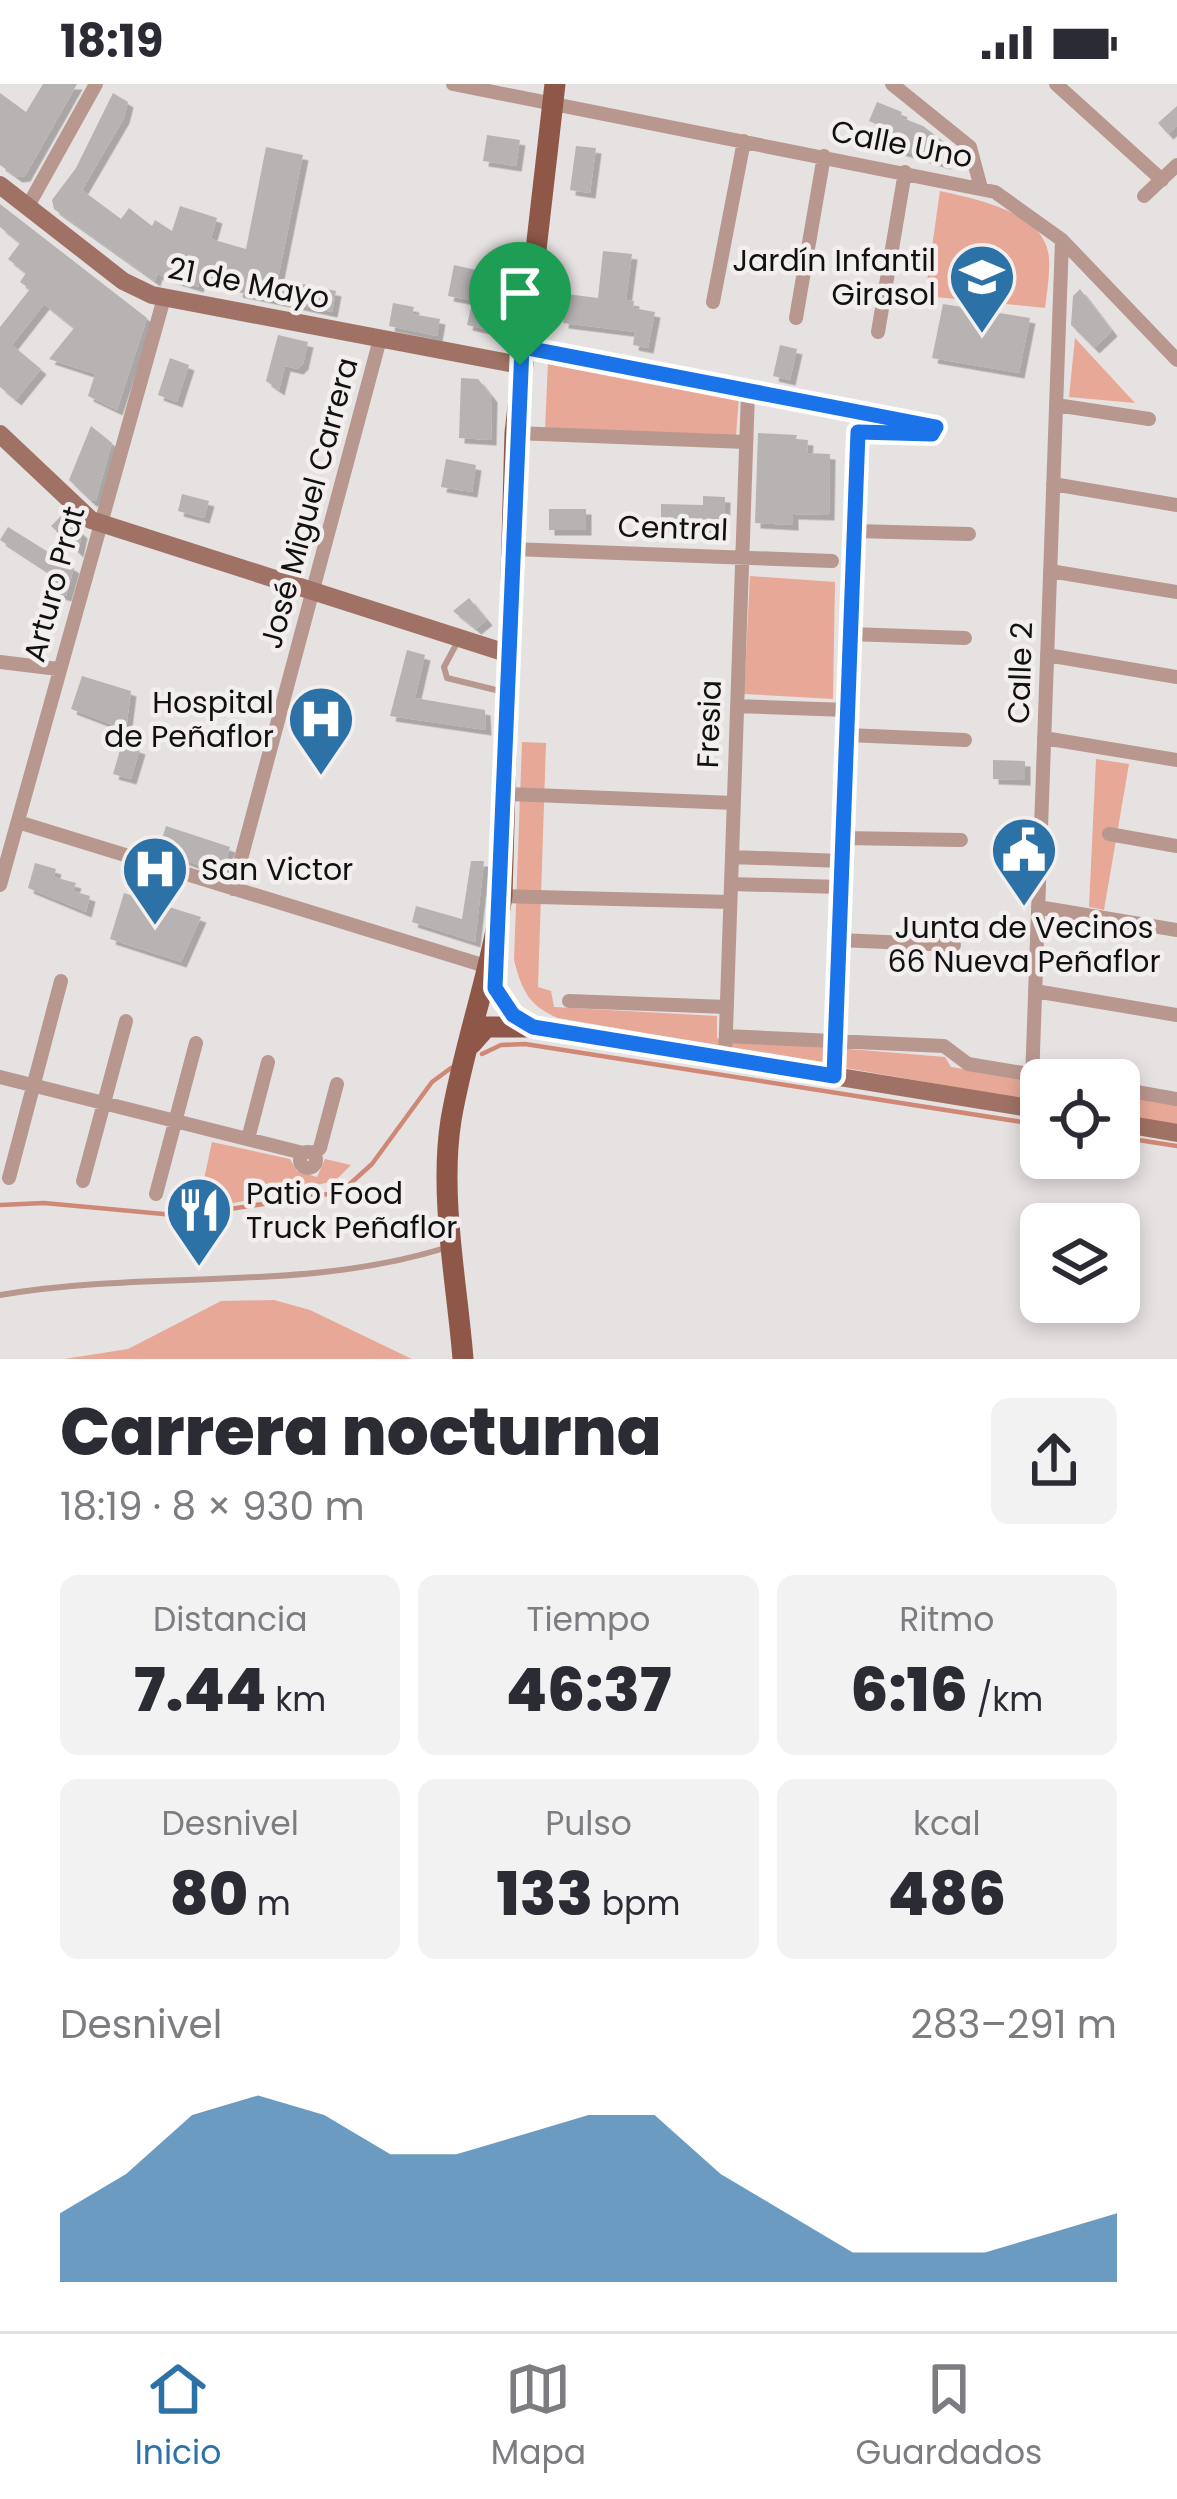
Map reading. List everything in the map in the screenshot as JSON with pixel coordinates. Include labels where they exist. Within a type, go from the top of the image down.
[{"type":"main road","points":[[463,1359],[450,1135],[492,968],[502,896],[515,433],[554,94]]},
{"type":"main road","name":"21 de Mayo","points":[[0,185],[123,281],[164,298],[380,339],[521,356]]},
{"type":"main road","points":[[0,434],[73,509],[98,523],[509,654]]},
{"type":"main road","points":[[492,968],[506,1006],[533,1027]]},
{"type":"main road","points":[[470,1044],[486,1028],[533,1027],[1020,1106]]},
{"type":"main road","points":[[1140,1126],[1177,1132]]},
{"type":"street","points":[[28,206],[97,84]]},
{"type":"street","name":"Calle Uno","points":[[453,84],[554,94],[744,141],[981,188],[1022,206],[1062,240],[1177,360]]},
{"type":"street","points":[[892,84],[970,147],[981,188]]},
{"type":"street","points":[[1056,84],[1162,179]]},
{"type":"street","points":[[713,302],[744,141]]},
{"type":"street","points":[[796,318],[824,156]]},
{"type":"street","points":[[1144,196],[1177,165]]},
{"type":"street","points":[[878,332],[905,172]]},
{"type":"street","name":"Calle 2","points":[[1033,1059],[1062,240]]},
{"type":"street","name":"Arturo Prat","points":[[0,885],[164,298]]},
{"type":"street","name":"José Miguel Carrera","points":[[233,889],[380,339]]},
{"type":"street","points":[[521,356],[933,424],[936,430],[858,432]]},
{"type":"street","name":"Fresia","points":[[725,1059],[748,392]]},
{"type":"street","points":[[1056,405],[1149,419]]},
{"type":"street","points":[[834,1076],[859,411]]},
{"type":"street","points":[[515,433],[746,442]]},
{"type":"street","points":[[1053,484],[1177,505]]},
{"type":"street","points":[[854,531],[969,534]]},
{"type":"street","name":"Central","points":[[512,549],[832,561]]},
{"type":"street","points":[[1050,571],[1177,592]]},
{"type":"street","points":[[850,634],[965,638]]},
{"type":"street","points":[[1047,656],[1177,677]]},
{"type":"street","points":[[0,662],[58,669]]},
{"type":"street","points":[[737,706],[848,710]]},
{"type":"street","points":[[847,735],[965,740]]},
{"type":"street","points":[[1044,739],[1177,760]]},
{"type":"street","points":[[505,794],[734,803]]},
{"type":"street","points":[[18,822],[492,968]]},
{"type":"street","points":[[1109,834],[1177,846]]},
{"type":"street","points":[[843,838],[961,841]]},
{"type":"street","points":[[732,856],[842,861]]},
{"type":"street","points":[[731,884],[841,887]]},
{"type":"street","points":[[502,896],[730,902]]},
{"type":"street","points":[[1038,907],[1177,930]]},
{"type":"street","points":[[839,940],[954,945]]},
{"type":"street","points":[[9,1178],[62,982]]},
{"type":"street","points":[[1035,991],[1177,1015]]},
{"type":"street","points":[[569,1001],[727,1007]]},
{"type":"street","points":[[83,1181],[126,1021]]},
{"type":"street","points":[[726,1036],[948,1047],[964,1063],[1020,1073]]},
{"type":"street","points":[[156,1194],[196,1043]]},
{"type":"street","points":[[248,1139],[268,1062]]},
{"type":"street","points":[[0,1077],[308,1153],[320,1148],[337,1084]]},
{"type":"street","points":[[1140,1093],[1177,1099]]},
{"type":"lane","points":[[459,639],[444,667],[447,678],[508,693]]},
{"type":"lane","points":[[0,1295],[107,1281],[340,1271],[454,1245]]},
{"type":"shaded area","points":[[940,191],[1007,210],[1036,230],[1049,259],[1045,308],[925,296]]},
{"type":"shaded area","points":[[1075,338],[1135,403],[1069,397]]},
{"type":"shaded area","points":[[548,362],[739,397],[736,436],[545,429]]},
{"type":"shaded area","points":[[750,576],[835,582],[833,699],[744,694]]},
{"type":"shaded area","points":[[522,742],[546,743],[538,987],[551,991],[554,1007],[717,1016],[717,1038],[945,1057],[951,1067],[1020,1078],[1020,1098],[558,1018],[533,1003],[514,960]]},
{"type":"shaded area","points":[[1096,759],[1129,764],[1104,910],[1089,907]]},
{"type":"shaded area","points":[[1140,1098],[1177,1104],[1177,1126],[1140,1120]]},
{"type":"shaded area","points":[[212,1142],[290,1159],[297,1171],[317,1177],[325,1159],[351,1165],[335,1181],[197,1211]]},
{"type":"shaded area","points":[[274,1300],[310,1310],[412,1359],[64,1359],[128,1349],[221,1301]]},
{"type":"building","points":[[43,84],[77,84],[25,176],[17,177],[0,165],[0,93],[26,112]]},
{"type":"building","points":[[113,93],[128,102],[124,118],[82,190],[121,219],[129,208],[152,226],[155,220],[172,231],[180,206],[217,218],[211,239],[246,249],[266,147],[303,155],[278,279],[336,291],[332,312],[237,292],[240,279],[202,272],[198,287],[157,274],[155,281],[54,209],[52,200],[76,168]]},
{"type":"building","points":[[877,102],[902,112],[900,117],[923,126],[952,148],[945,164],[896,149],[900,139],[874,129],[876,124],[869,121]]},
{"type":"building","points":[[1177,106],[1177,126],[1168,134],[1158,123]]},
{"type":"building","points":[[487,135],[520,140],[516,166],[483,161]]},
{"type":"building","points":[[576,146],[596,148],[590,193],[570,190]]},
{"type":"building","points":[[0,204],[147,318],[117,410],[88,396],[95,374],[49,359],[74,328],[44,304],[12,345],[41,369],[16,400],[0,387],[0,327],[30,289],[20,282],[26,273],[8,259],[20,243],[0,227]]},
{"type":"building","points":[[603,251],[632,254],[626,300],[634,301],[633,308],[655,312],[648,348],[633,345],[635,332],[563,323],[567,294],[598,298]]},
{"type":"building","points":[[487,262],[506,266],[501,285],[483,280]]},
{"type":"building","points":[[454,265],[476,270],[470,300],[448,296]]},
{"type":"building","points":[[1080,289],[1112,331],[1094,348],[1071,325],[1073,296]]},
{"type":"building","points":[[393,303],[414,307],[412,314],[440,319],[437,336],[389,326]]},
{"type":"building","points":[[472,303],[504,310],[499,332],[467,325]]},
{"type":"building","points":[[943,304],[1030,318],[1019,373],[932,358]]},
{"type":"building","points":[[278,335],[308,342],[303,364],[298,369],[285,366],[279,390],[266,381]]},
{"type":"building","points":[[780,345],[797,349],[790,380],[773,376]]},
{"type":"building","points":[[170,358],[189,365],[177,402],[158,395]]},
{"type":"building","points":[[461,378],[478,379],[492,397],[491,440],[459,438]]},
{"type":"building","points":[[91,426],[112,443],[96,500],[91,501],[69,480]]},
{"type":"building","points":[[758,433],[797,435],[796,439],[808,440],[807,453],[830,454],[829,515],[793,514],[793,525],[755,523]]},
{"type":"building","points":[[446,459],[476,465],[472,492],[441,487]]},
{"type":"building","points":[[182,494],[209,501],[204,518],[178,511]]},
{"type":"building","points":[[703,496],[725,497],[724,535],[661,528],[661,504],[703,505]]},
{"type":"building","points":[[549,509],[586,509],[586,530],[549,530]]},
{"type":"building","points":[[62,515],[82,533],[78,552],[51,526]]},
{"type":"building","points":[[8,527],[74,568],[66,596],[48,591],[52,574],[0,540]]},
{"type":"building","points":[[469,598],[487,620],[476,629],[453,611]]},
{"type":"building","points":[[407,650],[425,655],[415,698],[485,710],[486,730],[390,716]]},
{"type":"building","points":[[82,676],[131,691],[126,730],[71,709]]},
{"type":"building","points":[[122,743],[140,749],[131,779],[113,774]]},
{"type":"building","points":[[993,760],[1025,761],[1025,780],[993,779]]},
{"type":"building","points":[[166,826],[230,847],[222,873],[158,851]]},
{"type":"building","points":[[471,861],[484,861],[475,942],[412,922],[416,906],[462,919]]},
{"type":"building","points":[[35,863],[56,869],[54,877],[76,883],[73,891],[90,896],[86,912],[28,888]]},
{"type":"building","name":"San Victor","points":[[124,893],[201,917],[181,962],[110,939]]},
{"type":"waterway","points":[[482,1054],[501,1045],[525,1044],[1020,1122]]},
{"type":"waterway","points":[[0,1205],[44,1203],[185,1216],[341,1192],[372,1164],[432,1082],[451,1068]]},
{"type":"waterway","points":[[1140,1140],[1177,1146]]},
{"type":"place","name":"Jardín Infantil Girasol","points":[[982,336]]},
{"type":"place","name":"Hospital de Peñaflor","points":[[321,778]]},
{"type":"place","name":"Junta de Vecinos 66 Nueva Peñaflor","points":[[1024,909]]},
{"type":"place","name":"San Victor","points":[[155,928]]},
{"type":"place","name":"Patio Food Truck Peñaflor","points":[[199,1269]]},
{"type":"route","points":[[522,347],[936,427],[932,434],[858,432],[834,1076],[533,1027],[513,1015],[495,988],[492,968],[502,896],[520,365],[522,347]]}]
